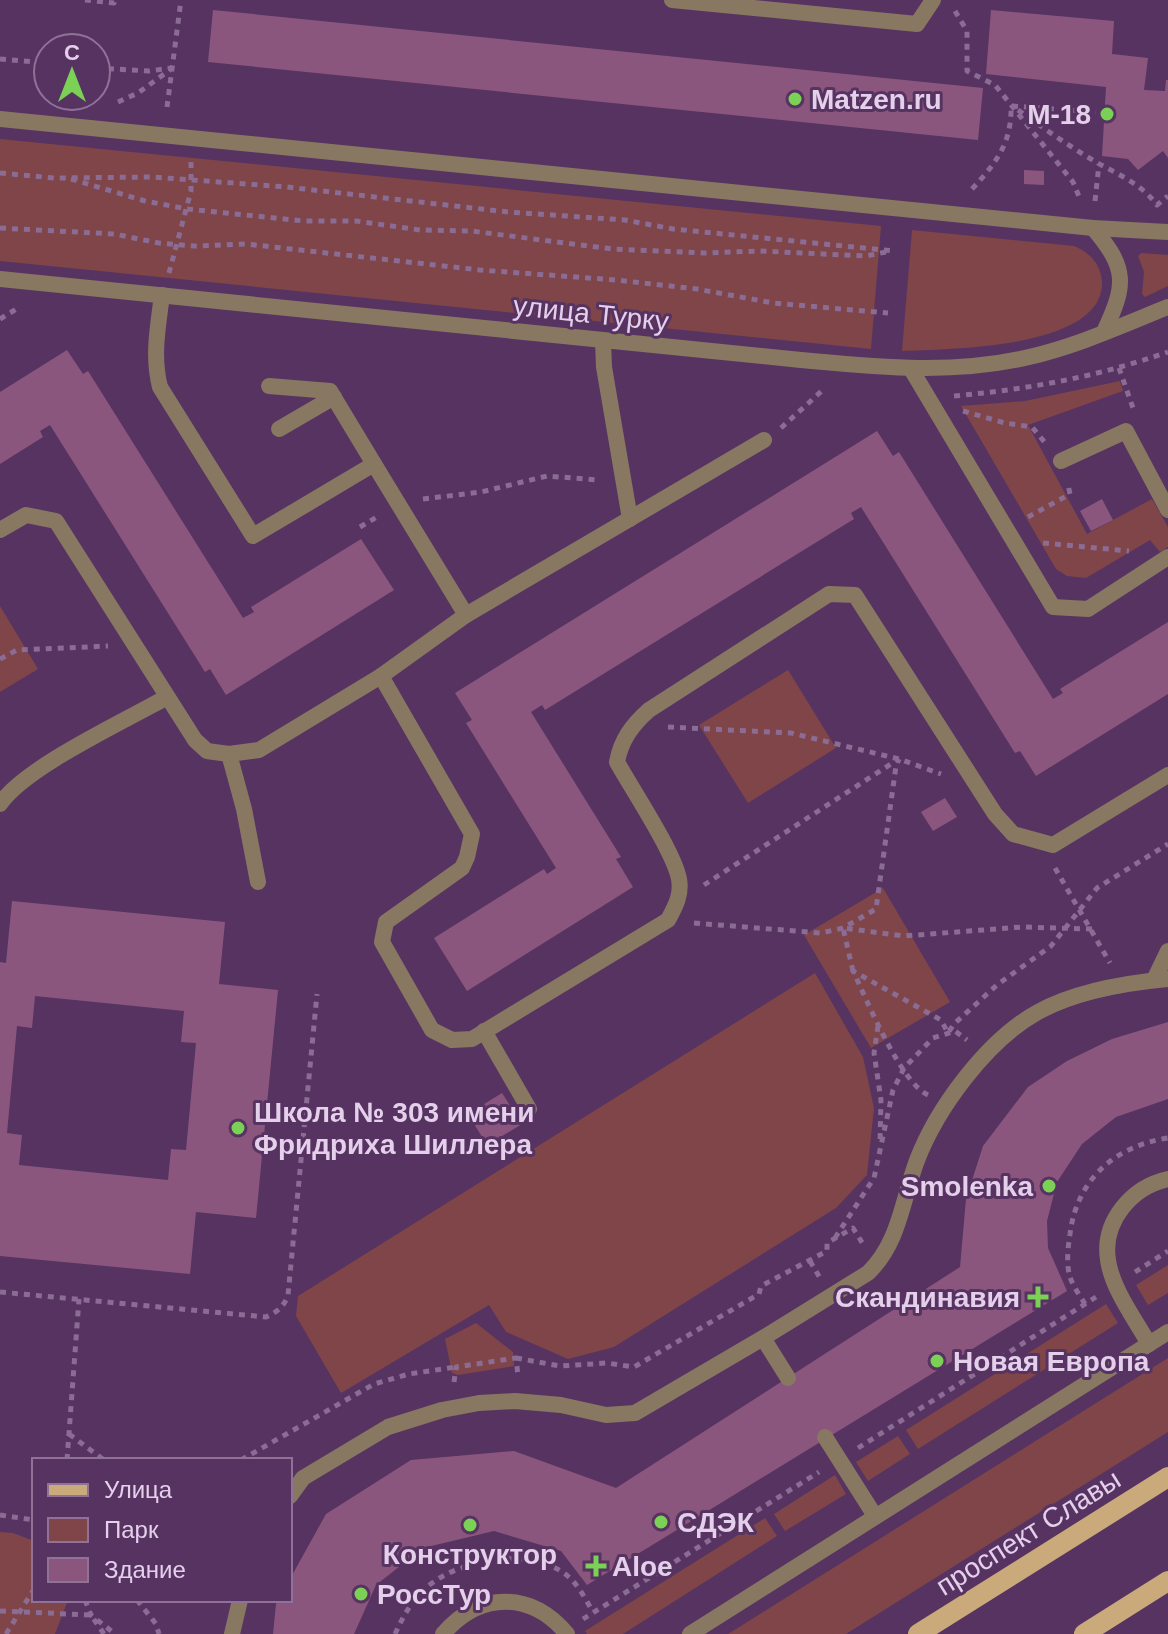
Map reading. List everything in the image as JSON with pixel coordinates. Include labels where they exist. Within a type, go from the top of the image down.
[{"type":"main road","name":"проспект Славы","points":[[918,1634],[1168,1477]]},
{"type":"main road","points":[[1084,1634],[1168,1581]]},
{"type":"street","points":[[672,0],[725,2],[917,24],[933,0]]},
{"type":"street","points":[[0,119],[1093,228],[1168,232]]},
{"type":"street","points":[[1093,228],[1117,259],[1120,274],[1119,294],[1104,332]]},
{"type":"street","name":"улица Турку","points":[[0,279],[911,369],[978,365],[1029,357],[1168,307]]},
{"type":"street","points":[[162,295],[155,348],[155,369],[160,387],[253,536],[374,464]]},
{"type":"street","points":[[603,340],[604,367],[630,519]]},
{"type":"street","points":[[911,369],[1053,607],[1088,609],[1164,560]]},
{"type":"street","points":[[269,386],[330,391],[466,615]]},
{"type":"street","points":[[279,429],[334,397]]},
{"type":"street","points":[[1061,461],[1126,431],[1168,510]]},
{"type":"street","points":[[0,530],[26,515],[56,521],[195,740],[207,751],[229,754],[259,750],[381,676],[466,615],[768,438]]},
{"type":"street","points":[[381,676],[472,834],[471,846],[462,868],[386,922],[382,942],[432,1030],[452,1040],[472,1039],[668,920],[679,900],[679,878],[617,762],[619,748],[633,724],[649,710],[829,594],[855,595],[995,814],[1013,834],[1053,845],[1168,775]]},
{"type":"street","points":[[0,804],[34,772],[167,697]]},
{"type":"street","points":[[229,754],[244,809],[258,882]]},
{"type":"street","points":[[292,1493],[303,1478],[388,1427],[442,1410],[479,1403],[515,1401],[561,1405],[606,1415],[635,1413],[763,1338],[876,1265],[889,1248],[917,1159],[948,1104],[1004,1037],[1038,1012],[1081,996],[1161,979],[1168,951]]},
{"type":"street","points":[[484,1031],[529,1109]]},
{"type":"street","points":[[1149,1344],[1116,1284],[1108,1260],[1108,1236],[1117,1214],[1132,1195],[1153,1182],[1168,1179]]},
{"type":"street","points":[[690,1634],[1168,1332]]},
{"type":"street","points":[[763,1338],[788,1378]]},
{"type":"street","points":[[825,1437],[875,1516]]},
{"type":"street","points":[[232,1634],[240,1602]]},
{"type":"street","points":[[443,1634],[477,1606],[500,1602],[525,1603],[550,1616],[566,1633]]},
{"type":"path","points":[[85,0],[114,3],[114,0]]},
{"type":"path","points":[[167,107],[181,0]]},
{"type":"path","points":[[948,0],[967,31],[967,71],[995,85],[1073,182],[1080,199]]},
{"type":"path","points":[[0,59],[32,62]]},
{"type":"path","points":[[112,69],[172,68]]},
{"type":"path","points":[[118,102],[138,93],[172,68]]},
{"type":"path","points":[[1011,106],[1096,112]]},
{"type":"path","points":[[1011,106],[1099,164],[1147,191],[1157,205],[1168,196]]},
{"type":"path","points":[[972,189],[1004,150],[1011,124],[1011,106]]},
{"type":"path","points":[[162,295],[187,209],[191,138]]},
{"type":"path","points":[[1095,201],[1099,164]]},
{"type":"path","points":[[0,173],[66,177],[114,175],[387,197],[894,251],[866,256],[613,249],[471,231],[420,230],[356,221],[304,221],[187,209],[154,203],[66,177]]},
{"type":"path","points":[[0,228],[114,234],[177,244],[246,244],[480,270],[616,280],[697,289],[773,303],[888,313]]},
{"type":"path","points":[[0,319],[18,308]]},
{"type":"path","points":[[1119,368],[1134,408],[1126,431]]},
{"type":"path","points":[[768,438],[825,388]]},
{"type":"path","points":[[946,396],[952,405]]},
{"type":"path","points":[[962,422],[955,410],[1032,427],[1061,461],[1070,494],[1006,529]]},
{"type":"path","points":[[360,527],[399,504],[481,492],[547,476],[624,483]]},
{"type":"path","points":[[1041,552],[1035,542],[1142,553],[1149,548],[1164,560]]},
{"type":"path","points":[[0,659],[17,650],[134,645]]},
{"type":"path","points":[[633,724],[791,733],[899,759],[979,788]]},
{"type":"path","points":[[679,900],[899,759]]},
{"type":"path","points":[[668,920],[821,933],[843,928],[876,909],[899,759]]},
{"type":"path","points":[[948,1033],[997,985],[1051,946],[1097,888],[1168,844]]},
{"type":"path","points":[[1053,845],[1051,861],[1122,985]]},
{"type":"path","points":[[843,928],[904,936],[1022,927],[1092,929]]},
{"type":"path","points":[[843,928],[853,971],[904,1068],[918,1090],[948,1104]]},
{"type":"path","points":[[853,971],[941,1020],[948,1033]]},
{"type":"path","points":[[0,1292],[266,1317],[285,1303],[317,994]]},
{"type":"path","points":[[879,1025],[874,1053],[881,1100],[880,1152]]},
{"type":"path","points":[[835,1239],[874,1178],[893,1090],[904,1068],[933,1038],[955,1031],[988,1053]]},
{"type":"path","points":[[516,1358],[560,1366],[607,1363],[634,1367],[759,1294],[761,1286],[827,1251],[827,1243],[853,1228],[876,1265]]},
{"type":"path","points":[[566,1633],[593,1612],[1168,1251]]},
{"type":"path","points":[[67,1458],[79,1299]]},
{"type":"path","points":[[244,1458],[374,1384],[409,1374],[456,1367]]},
{"type":"path","points":[[69,1434],[101,1458]]},
{"type":"path","points":[[0,1515],[32,1520]]},
{"type":"path","points":[[6,1634],[32,1592]]},
{"type":"path","points":[[86,1602],[104,1634]]},
{"type":"path","points":[[139,1602],[156,1624],[159,1634]]},
{"type":"path","points":[[0,1611],[91,1615],[115,1634]]},
{"type":"green space","points":[[0,139],[881,226],[871,349],[0,261]]},
{"type":"green space","points":[[912,230],[1074,246],[1097,264],[1102,282],[1096,304],[1078,321],[1052,333],[1020,341],[902,351]]},
{"type":"green space","points":[[1141,253],[1168,255],[1168,286],[1145,297],[1142,294],[1144,272],[1138,256]]},
{"type":"green space","points":[[1120,381],[1123,391],[1028,425],[1087,534],[1152,499],[1168,527],[1168,547],[1160,552],[1150,540],[1086,578],[1067,576],[1056,569],[961,406],[1025,401]]},
{"type":"green space","points":[[0,606],[38,669],[0,692]]},
{"type":"green space","points":[[788,670],[836,748],[748,803],[699,725]]},
{"type":"green space","points":[[883,888],[950,1002],[871,1048],[804,935]]},
{"type":"green space","points":[[815,973],[863,1057],[874,1108],[867,1175],[836,1208],[614,1347],[568,1359],[506,1332],[489,1305],[341,1393],[296,1316],[298,1296]]},
{"type":"green space","points":[[1168,1265],[1168,1293],[1148,1305],[1136,1285]]},
{"type":"green space","points":[[1106,1304],[1118,1323],[918,1449],[906,1430]]},
{"type":"green space","points":[[476,1323],[513,1352],[514,1366],[458,1375],[452,1373],[445,1339]]},
{"type":"green space","points":[[1168,1358],[1168,1432],[846,1634],[728,1634]]},
{"type":"green space","points":[[898,1436],[910,1454],[868,1481],[856,1462]]},
{"type":"green space","points":[[835,1475],[846,1494],[785,1531],[774,1514]]},
{"type":"green space","points":[[765,1518],[777,1536],[623,1634],[587,1634],[585,1631]]},
{"type":"green space","points":[[0,1532],[32,1540],[32,1602],[67,1602],[55,1634],[0,1634]]},
{"type":"building","points":[[213,10],[983,88],[978,140],[208,62]]},
{"type":"building","points":[[991,10],[1114,21],[1112,54],[1148,58],[1144,90],[1165,91],[1168,80],[1168,158],[1163,151],[1138,170],[1128,159],[1102,156],[1106,87],[986,74]]},
{"type":"building","points":[[1024,170],[1044,171],[1044,185],[1024,184]]},
{"type":"building","points":[[67,350],[83,374],[88,371],[243,618],[254,612],[251,607],[361,539],[394,590],[226,695],[210,669],[205,672],[50,425],[40,431],[43,437],[0,464],[0,392]]},
{"type":"building","points":[[877,431],[893,456],[899,452],[1053,699],[1063,693],[1060,689],[1168,622],[1168,694],[1036,776],[1020,751],[1015,753],[861,507],[851,513],[854,519],[545,710],[542,705],[531,712],[621,857],[616,859],[633,887],[467,991],[434,938],[544,869],[547,874],[556,868],[466,723],[472,720],[455,693]]},
{"type":"building","points":[[1102,499],[1113,520],[1091,531],[1080,511]]},
{"type":"building","points":[[945,798],[957,817],[933,831],[921,812]]},
{"type":"building","points":[[12,901],[225,922],[219,984],[278,990],[256,1218],[196,1212],[190,1274],[0,1256],[0,962],[6,963]],"holes":[[[35,996],[184,1011],[181,1042],[196,1043],[186,1150],[171,1149],[168,1180],[19,1165],[22,1135],[7,1133],[17,1026],[32,1028]]]},
{"type":"building","points":[[1168,1022],[1168,1099],[1116,1117],[1082,1144],[1057,1182],[1047,1221],[1048,1248],[1067,1291],[587,1585],[561,1551],[494,1531],[423,1548],[376,1585],[354,1634],[273,1634],[276,1604],[292,1602],[292,1575],[326,1514],[411,1460],[514,1451],[616,1488],[960,1267],[966,1199],[983,1146],[1028,1087],[1067,1061],[1112,1039]]},
{"type":"building","points":[[502,1093],[522,1124],[487,1145],[468,1114]]},
{"type":"place","name":"Matzen.ru","points":[[795,99]]},
{"type":"place","name":"M-18","points":[[1107,114]]},
{"type":"place","name":"Школа № 303 имени Фридриха Шиллера","points":[[238,1128]]},
{"type":"place","name":"Smolenka","points":[[1049,1186]]},
{"type":"place","name":"Скандинавия","points":[[1038,1297]]},
{"type":"place","name":"Новая Европа","points":[[937,1361]]},
{"type":"place","name":"СДЭК","points":[[661,1522]]},
{"type":"place","name":"Конструктор","points":[[470,1525]]},
{"type":"place","name":"Aloe","points":[[596,1566]]},
{"type":"place","name":"РоссТур","points":[[361,1594]]}]
